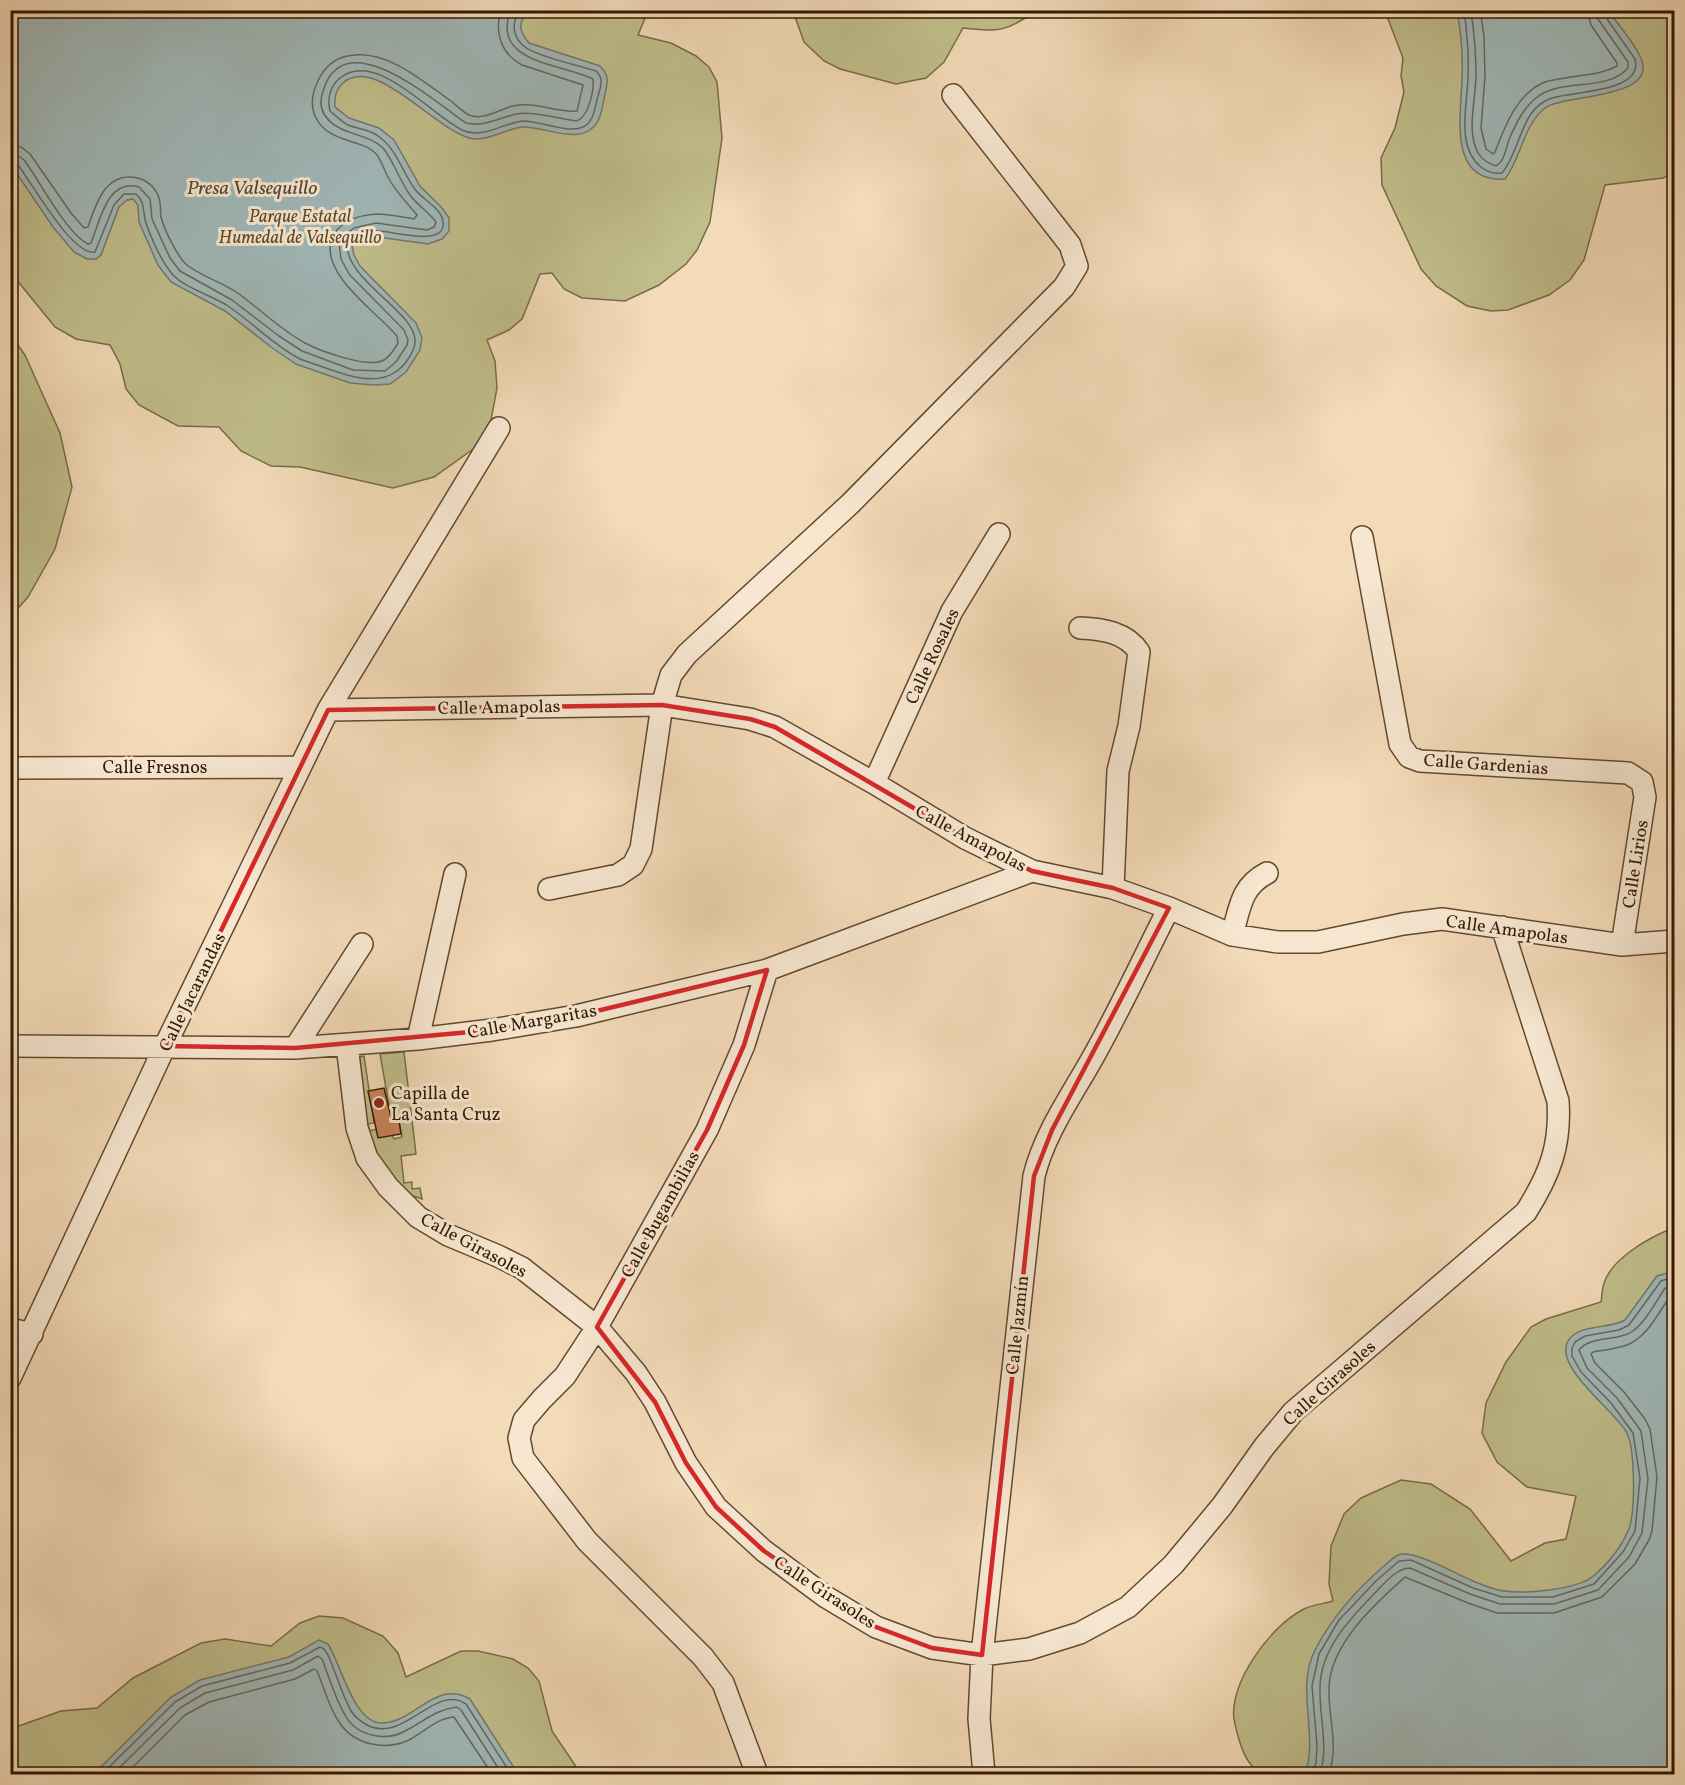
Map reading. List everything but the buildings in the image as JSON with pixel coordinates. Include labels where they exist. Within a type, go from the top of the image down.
[{"type":"street","points":[[549,889],[618,875],[633,865],[641,849],[662,705],[671,675],[687,654],[850,504],[1064,287],[1077,266],[1070,245],[953,95]]},
{"type":"street","name":"Calle Jacarandas","points":[[10,1378],[165,1046],[328,710],[499,428]]},
{"type":"street","name":"Calle Rosales","points":[[874,783],[952,611],[999,534]]},
{"type":"street","name":"Calle Gardenias","points":[[1362,537],[1400,744],[1409,757],[1420,761],[1628,773],[1642,782]]},
{"type":"street","points":[[1080,628],[1104,629],[1134,644],[1139,652],[1130,717],[1118,771],[1113,888]]},
{"type":"street","name":"Calle Amapolas","points":[[328,710],[662,705],[750,719],[775,727],[965,838],[1032,871],[1113,888],[1169,908],[1232,935],[1278,942],[1317,942],[1403,924],[1443,919],[1622,945],[1674,941]]},
{"type":"street","name":"Calle Fresnos","points":[[10,768],[300,767]]},
{"type":"street","name":"Calle Lirios","points":[[1622,945],[1645,797],[1642,782]]},
{"type":"street","name":"Calle Margaritas","points":[[10,1046],[295,1048],[418,1039],[576,1016],[767,970],[1032,871]]},
{"type":"street","points":[[1232,935],[1245,891],[1256,878],[1266,873]]},
{"type":"street","points":[[418,1039],[454,874]]},
{"type":"street","name":"Calle Jazmín","points":[[984,1774],[979,1719],[982,1655],[1032,1188],[1039,1155],[1098,1049],[1169,908]]},
{"type":"street","name":"Calle Girasoles","points":[[347,1045],[357,1128],[367,1158],[388,1187],[418,1216],[448,1235],[522,1268],[597,1327],[649,1392],[686,1463],[717,1507],[764,1551],[826,1597],[876,1627],[932,1648],[982,1655],[1029,1649],[1080,1633],[1128,1607],[1173,1565],[1222,1506],[1264,1447],[1293,1412],[1526,1212],[1541,1188],[1553,1158],[1560,1125],[1558,1101],[1502,927]]},
{"type":"street","points":[[295,1048],[362,944]]},
{"type":"street","name":"Calle Bugambilias","points":[[757,1774],[723,1683],[704,1657],[587,1541],[523,1458],[519,1438],[524,1420],[565,1376],[597,1327],[707,1130],[744,1045],[767,970]]},
{"type":"street","points":[[10,1329],[32,1334]]},
{"type":"highlighted area","points":[[662,705],[750,719],[775,727],[965,838],[1032,871],[1113,888],[1169,908],[1052,1130],[1034,1176],[982,1655],[932,1648],[876,1627],[764,1551],[716,1507],[686,1463],[655,1402],[597,1327],[707,1130],[744,1045],[767,970],[576,1016],[492,1030],[295,1048],[165,1046],[328,710]]},
{"type":"green space","points":[[793,10],[1036,11],[1002,29],[963,28],[944,62],[926,78],[896,84],[840,69],[824,61],[804,42]]},
{"type":"green space","name":"Parque Estatal Humedal de Valsequillo","points":[[10,11],[648,11],[638,35],[671,43],[696,56],[709,67],[717,82],[722,138],[710,222],[697,250],[686,264],[659,285],[625,301],[582,298],[564,289],[552,273],[540,274],[522,319],[509,330],[487,340],[495,361],[497,388],[489,431],[476,447],[434,477],[393,488],[300,467],[271,466],[241,451],[219,427],[178,426],[139,405],[126,389],[120,364],[110,345],[76,339],[55,327],[11,273]]},
{"type":"green space","points":[[1385,11],[1674,11],[1674,173],[1663,178],[1605,185],[1584,260],[1570,280],[1549,295],[1508,310],[1491,311],[1467,306],[1436,286],[1421,269],[1382,185],[1381,158],[1395,128],[1404,92],[1401,76],[1403,58]]},
{"type":"green space","points":[[11,335],[25,355],[60,433],[72,487],[55,549],[28,597],[11,616]]},
{"type":"green space","points":[[404,1052],[416,1154],[401,1156],[404,1183],[412,1182],[412,1189],[420,1188],[422,1199],[391,1188],[357,1123],[349,1058],[364,1056],[374,1123],[368,1124],[370,1131],[377,1129],[392,1135],[394,1139],[402,1137],[398,1116],[391,1117],[380,1054]]},
{"type":"green space","points":[[1673,1228],[1674,1774],[1257,1774],[1245,1755],[1236,1729],[1234,1705],[1238,1689],[1254,1657],[1277,1629],[1305,1608],[1333,1601],[1329,1584],[1331,1546],[1344,1514],[1361,1498],[1401,1480],[1431,1484],[1470,1509],[1511,1561],[1545,1543],[1566,1539],[1576,1496],[1527,1487],[1497,1462],[1482,1433],[1486,1403],[1506,1362],[1531,1327],[1546,1319],[1601,1302],[1604,1283],[1615,1265],[1643,1243]]},
{"type":"green space","points":[[319,1616],[343,1618],[383,1636],[398,1653],[406,1677],[461,1651],[478,1651],[513,1659],[528,1668],[539,1681],[552,1731],[581,1774],[11,1774],[10,1729],[61,1711],[97,1708],[133,1678],[201,1643],[225,1639],[271,1646],[300,1623]]},
{"type":"water","name":"Presa Valsequillo","points":[[11,10],[529,11],[521,27],[529,43],[600,66],[606,76],[607,86],[598,121],[591,129],[583,133],[563,134],[522,127],[486,138],[474,139],[443,124],[390,86],[372,79],[357,77],[341,85],[336,94],[335,107],[349,118],[379,128],[394,140],[420,186],[449,218],[449,231],[442,239],[428,244],[378,237],[361,240],[352,246],[360,266],[416,323],[422,338],[420,350],[406,372],[390,384],[350,383],[296,364],[225,311],[171,282],[158,265],[139,222],[138,205],[133,199],[127,200],[119,207],[101,255],[96,259],[87,259],[74,252],[53,227],[11,165]]},
{"type":"water","points":[[1457,11],[1608,11],[1637,50],[1643,70],[1637,81],[1624,88],[1545,108],[1532,123],[1505,179],[1486,177],[1473,170],[1465,158],[1461,142],[1462,60]]},
{"type":"water","points":[[1668,1273],[1674,1276],[1674,1774],[1305,1774],[1310,1743],[1307,1680],[1309,1665],[1315,1650],[1345,1605],[1394,1557],[1405,1554],[1414,1556],[1492,1588],[1524,1592],[1562,1588],[1584,1581],[1597,1573],[1617,1550],[1631,1523],[1633,1467],[1630,1441],[1620,1424],[1575,1374],[1568,1361],[1566,1349],[1570,1338],[1575,1334],[1625,1320],[1657,1276]]},
{"type":"water","points":[[319,1640],[328,1644],[356,1704],[373,1721],[383,1723],[395,1721],[436,1698],[447,1694],[458,1694],[470,1699],[518,1774],[94,1774],[171,1697],[200,1680],[289,1657]]},
{"type":"place","name":"Capilla de La Santa Cruz","points":[[379,1103]]}]
